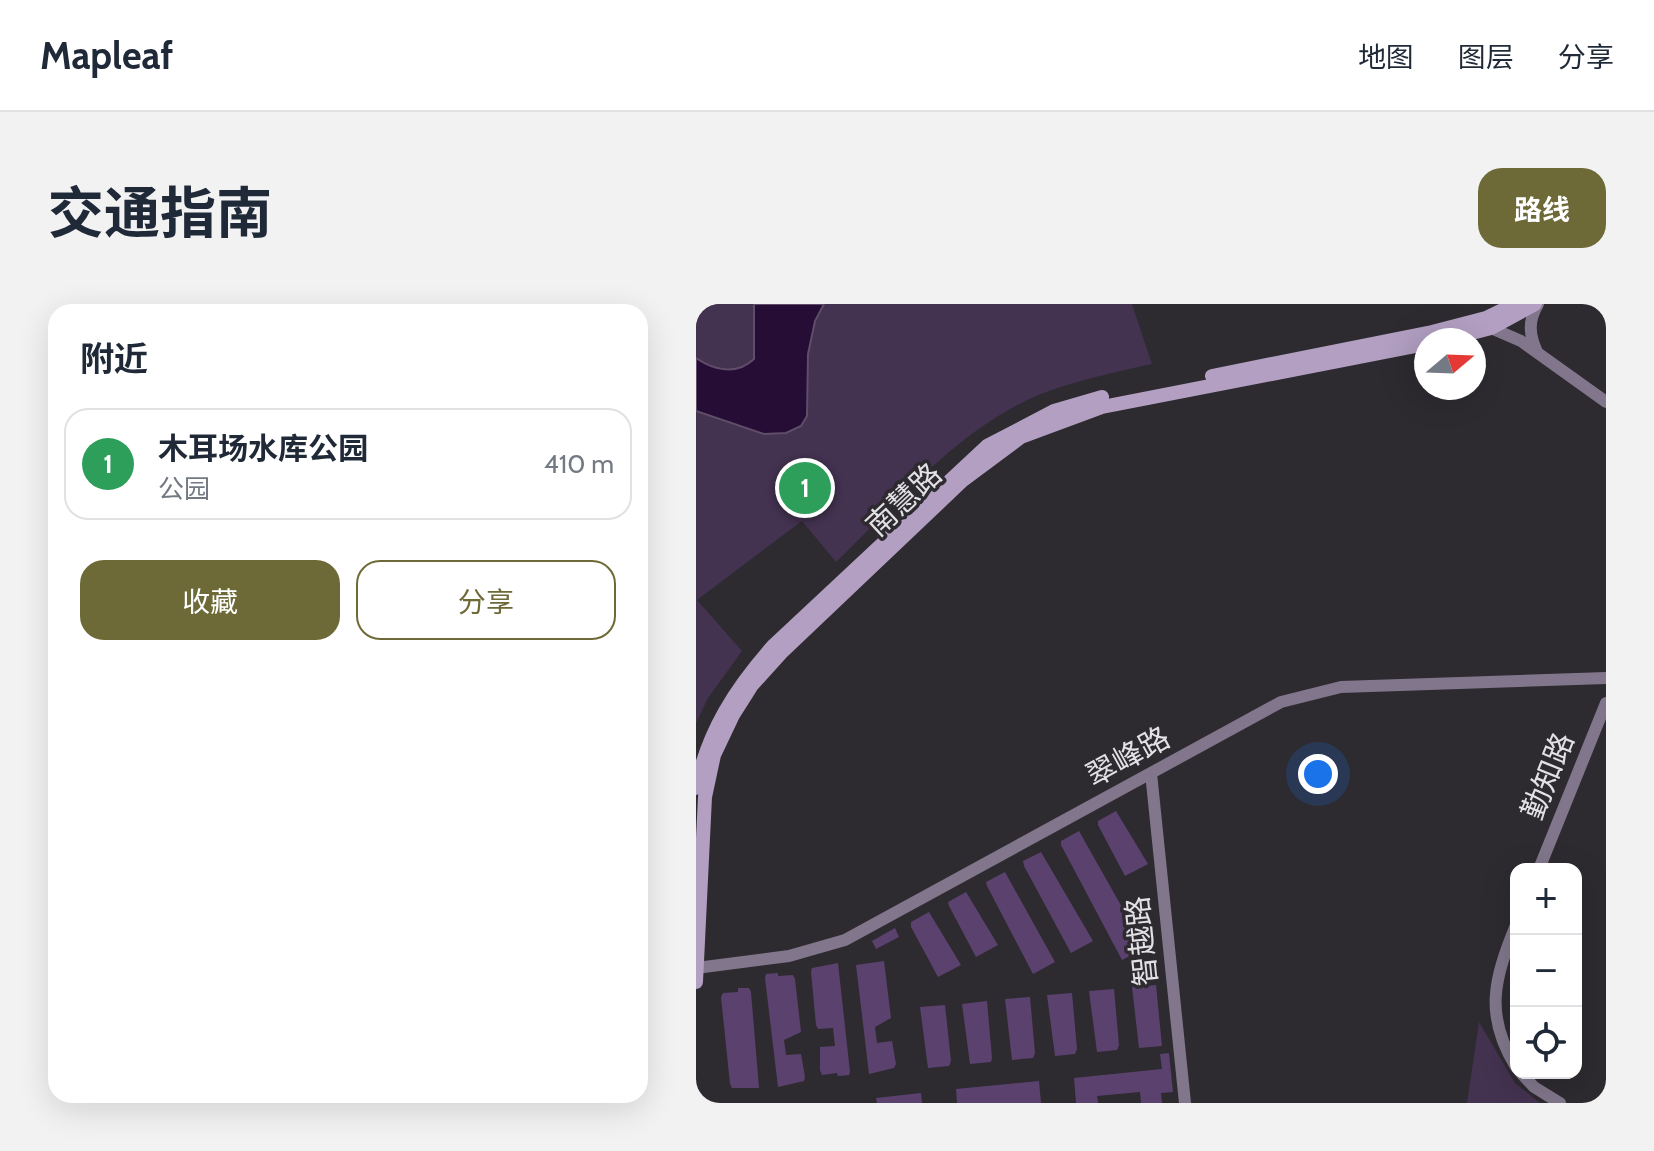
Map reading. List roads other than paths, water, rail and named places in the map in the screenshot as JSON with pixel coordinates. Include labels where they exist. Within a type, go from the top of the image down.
[{"type":"main road","name":"南慧路","points":[[696,788],[704,751],[744,679],[774,645],[955,474],[1016,429],[1054,411],[1100,398],[1432,332],[1486,318],[1515,304]]},
{"type":"main road","points":[[1486,329],[1536,304]]},
{"type":"main road","name":"南慧路","points":[[696,982],[705,797],[714,755],[733,715],[752,685],[781,653],[962,481],[1021,437],[1102,407],[1414,346]]},
{"type":"street","points":[[1536,304],[1530,331],[1537,352]]},
{"type":"street","points":[[1491,328],[1537,352],[1606,402]]},
{"type":"street","name":"翠峰路","points":[[696,968],[789,956],[845,940],[1281,702],[1341,687],[1606,678]]},
{"type":"street","name":"勤知路","points":[[1541,863],[1606,703]]},
{"type":"street","name":"智越路","points":[[1151,773],[1185,1103]]},
{"type":"street","points":[[1510,1055],[1499,1032],[1494,999],[1512,935]]},
{"type":"street","points":[[1527,1079],[1560,1103]]},
{"type":"place","name":"木耳场水库公园","points":[[805,488]]}]
